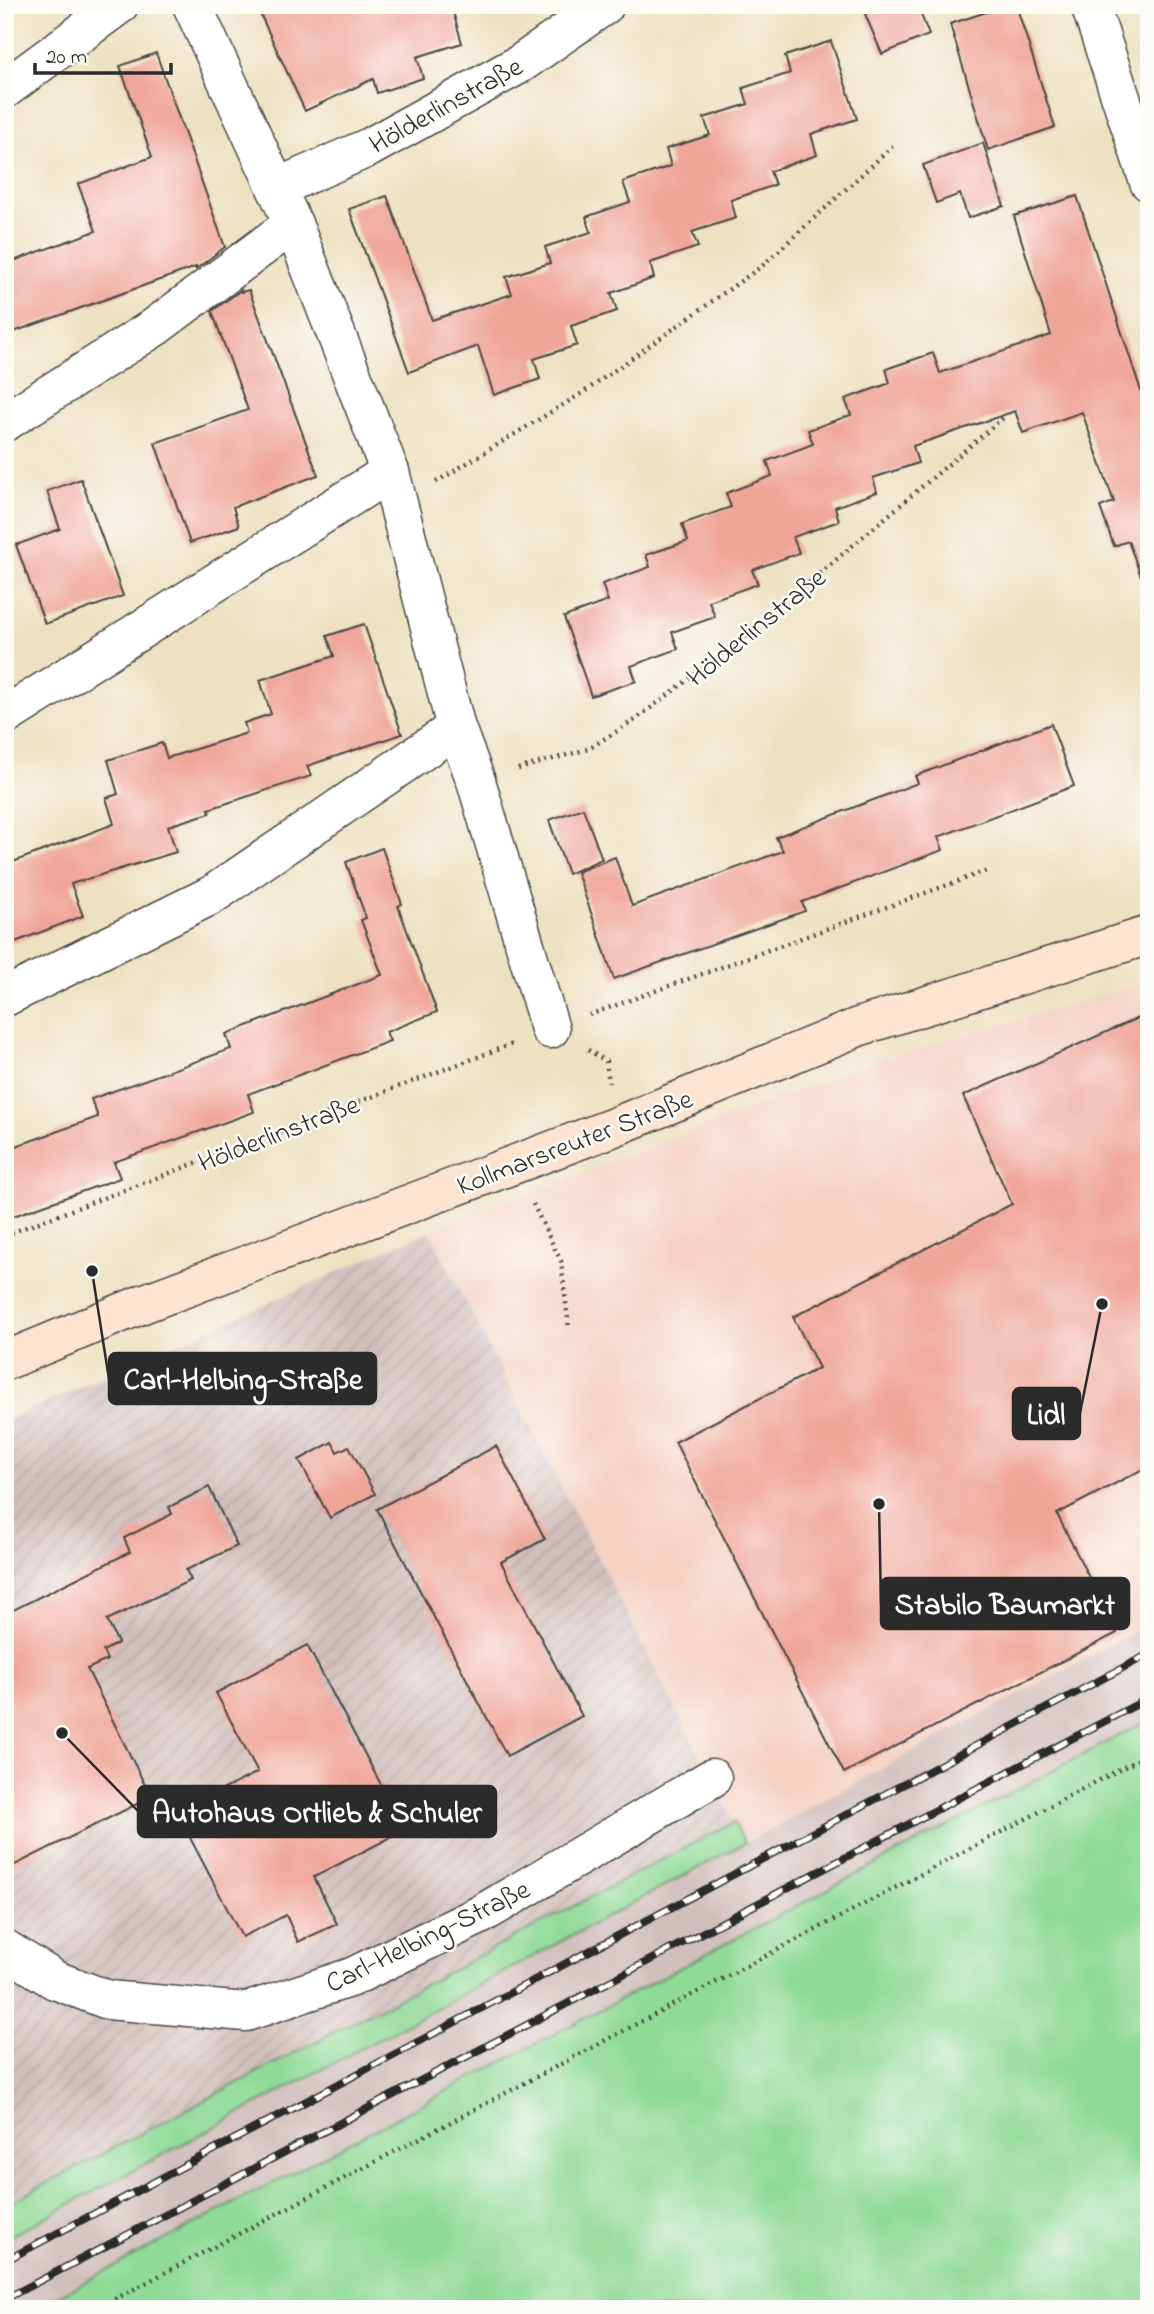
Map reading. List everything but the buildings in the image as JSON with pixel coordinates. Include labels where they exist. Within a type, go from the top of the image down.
[{"type":"main road","name":"Kollmarsreuter Straße","points":[[5,1361],[145,1303],[614,1127],[858,1027],[1149,935]]},
{"type":"street","points":[[5,89],[119,5]]},
{"type":"street","points":[[192,5],[293,224],[395,488],[456,728],[476,781],[550,1029]]},
{"type":"street","name":"Hölderlinstraße","points":[[276,188],[370,147],[520,64],[605,5]]},
{"type":"street","points":[[1090,5],[1145,158]]},
{"type":"street","points":[[5,422],[155,327],[293,224]]},
{"type":"street","points":[[5,716],[395,488]]},
{"type":"street","points":[[5,997],[212,895],[456,728]]},
{"type":"street","name":"Carl-Helbing-Straße","points":[[5,1950],[55,1980],[107,2000],[246,2012],[352,1977],[481,1915],[712,1778]]},
{"type":"path","points":[[395,488],[584,392],[762,266],[894,145]]},
{"type":"path","name":"Hölderlinstraße","points":[[476,781],[588,749],[635,720],[747,635],[1003,418]]},
{"type":"path","name":"Hölderlinstraße","points":[[5,1235],[550,1029],[989,870]]},
{"type":"path","points":[[550,1029],[606,1060],[614,1127]]},
{"type":"path","points":[[514,1165],[561,1261],[569,1329]]},
{"type":"path","points":[[96,2309],[1149,1754]]},
{"type":"shaded area","points":[[1149,982],[1149,1624],[745,1843],[429,1231],[884,1058]]},
{"type":"shaded area","points":[[429,1231],[734,1822],[5,2206],[5,1421]]},
{"type":"shaded area","points":[[1149,1624],[1149,1720],[34,2309],[5,2309],[5,2239]]},
{"type":"green space","points":[[1149,1720],[1149,2309],[34,2309]]},
{"type":"green space","points":[[734,1822],[745,1843],[5,2239],[5,2205]]},
{"type":"railway","points":[[5,2261],[1149,1654]]},
{"type":"railway","points":[[5,2299],[1149,1698]]},
{"type":"place","name":"Carl-Helbing-Straße","points":[[92,1271]]},
{"type":"place","name":"Lidl","points":[[1102,1304]]},
{"type":"place","name":"Stabilo Baumarkt","points":[[879,1504]]},
{"type":"place","name":"Autohaus Ortlieb & Schuler","points":[[62,1733]]}]
